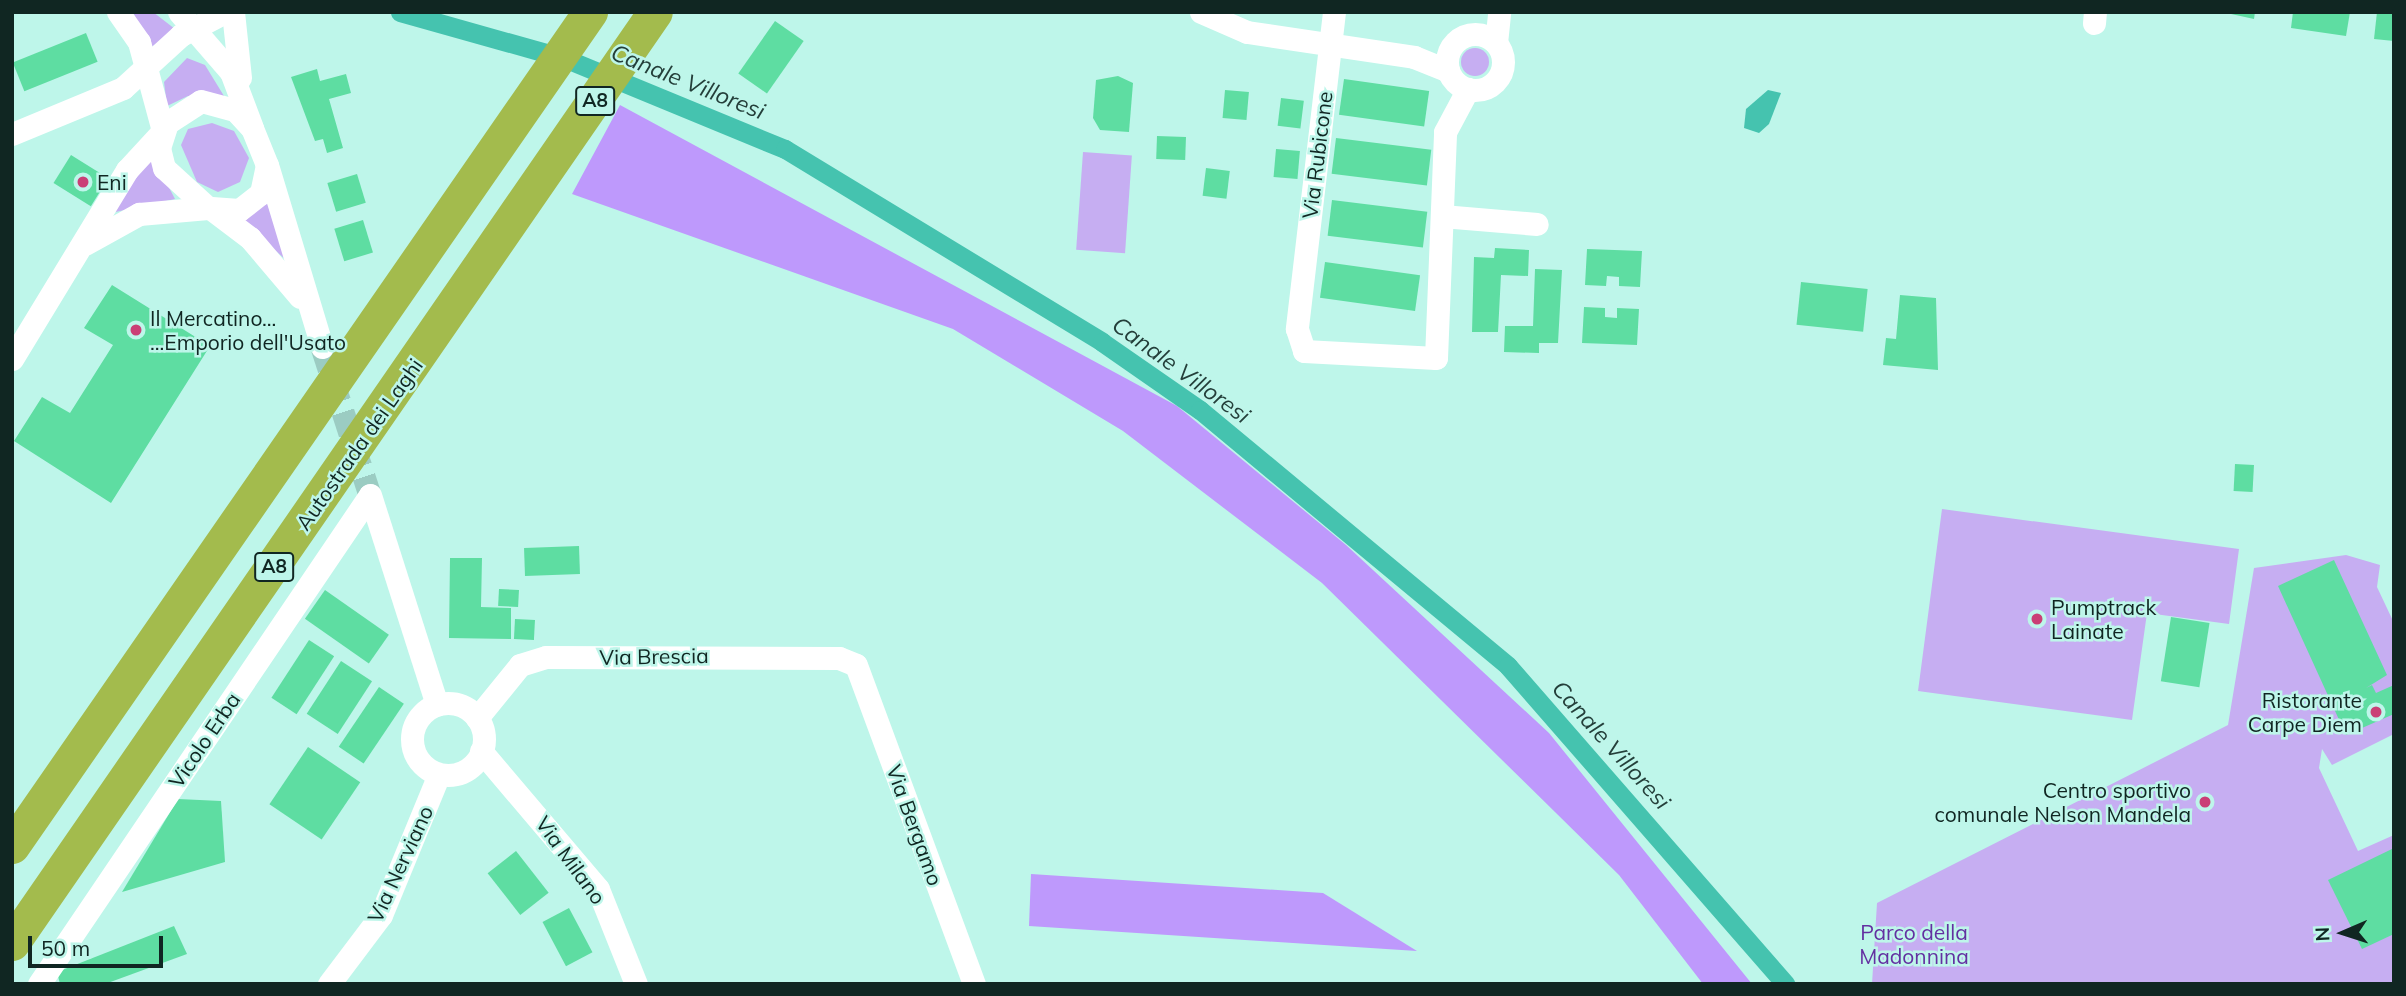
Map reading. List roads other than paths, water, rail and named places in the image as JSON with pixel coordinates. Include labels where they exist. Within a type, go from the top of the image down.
[{"type":"highway","name":"A8","points":[[12,846],[590,12]]},
{"type":"highway","name":"Autostrada dei Laghi","points":[[12,943],[535,190],[655,12]]},
{"type":"street","points":[[118,12],[134,32],[147,68],[163,131],[164,168],[266,255],[310,311]]},
{"type":"street","points":[[12,134],[96,100],[147,68],[188,20],[225,12]]},
{"type":"street","points":[[233,12],[242,92],[322,347]]},
{"type":"street","points":[[1201,12],[1247,32],[1414,57],[1454,72],[1486,88],[1499,76],[1502,59],[1487,39],[1464,36],[1454,72],[1452,113],[1444,138],[1442,216],[1537,224]]},
{"type":"street","name":"Via Rubicone","points":[[1334,12],[1297,329],[1304,351],[1420,362],[1436,358],[1439,349],[1442,216]]},
{"type":"street","points":[[1487,39],[1497,12]]},
{"type":"street","points":[[188,20],[242,92]]},
{"type":"street","points":[[12,359],[85,244],[132,163],[179,110],[201,101],[225,104],[252,128]]},
{"type":"street","points":[[85,244],[139,214],[211,209],[239,210],[255,200],[267,165]]},
{"type":"street","name":"Vicolo Erba","points":[[39,984],[370,495],[436,705]]},
{"type":"street","name":"Via Brescia","points":[[477,718],[520,665],[546,657],[798,657],[856,665]]},
{"type":"street","name":"Via Bergamo","points":[[856,665],[974,984]]},
{"type":"street","points":[[454,704],[477,718],[481,751],[460,773],[439,774],[422,763],[413,745],[415,725],[436,705],[454,704]]},
{"type":"street","name":"Via Milano","points":[[481,751],[597,889],[636,984]]},
{"type":"street","name":"Via Nerviano","points":[[329,984],[381,915],[439,774]]},
{"type":"waterway","name":"Canale Villoresi","points":[[400,12],[564,58],[785,149],[1102,342],[1200,410],[1508,666],[1785,984]]},
{"type":"tunnel","points":[[322,347],[370,495]]},
{"type":"place","name":"Eni","points":[[83,182]]},
{"type":"place","name":"Il Mercatino... ...Emporio dell'Usato","points":[[136,330]]},
{"type":"place","name":"Pumptrack Lainate","points":[[2037,619]]},
{"type":"place","name":"Ristorante Carpe Diem","points":[[2376,712]]},
{"type":"place","name":"Centro sportivo comunale Nelson Mandela","points":[[2205,802]]},
{"type":"park label","name":"Parco della Madonnina","points":[[1914,944]]}]
